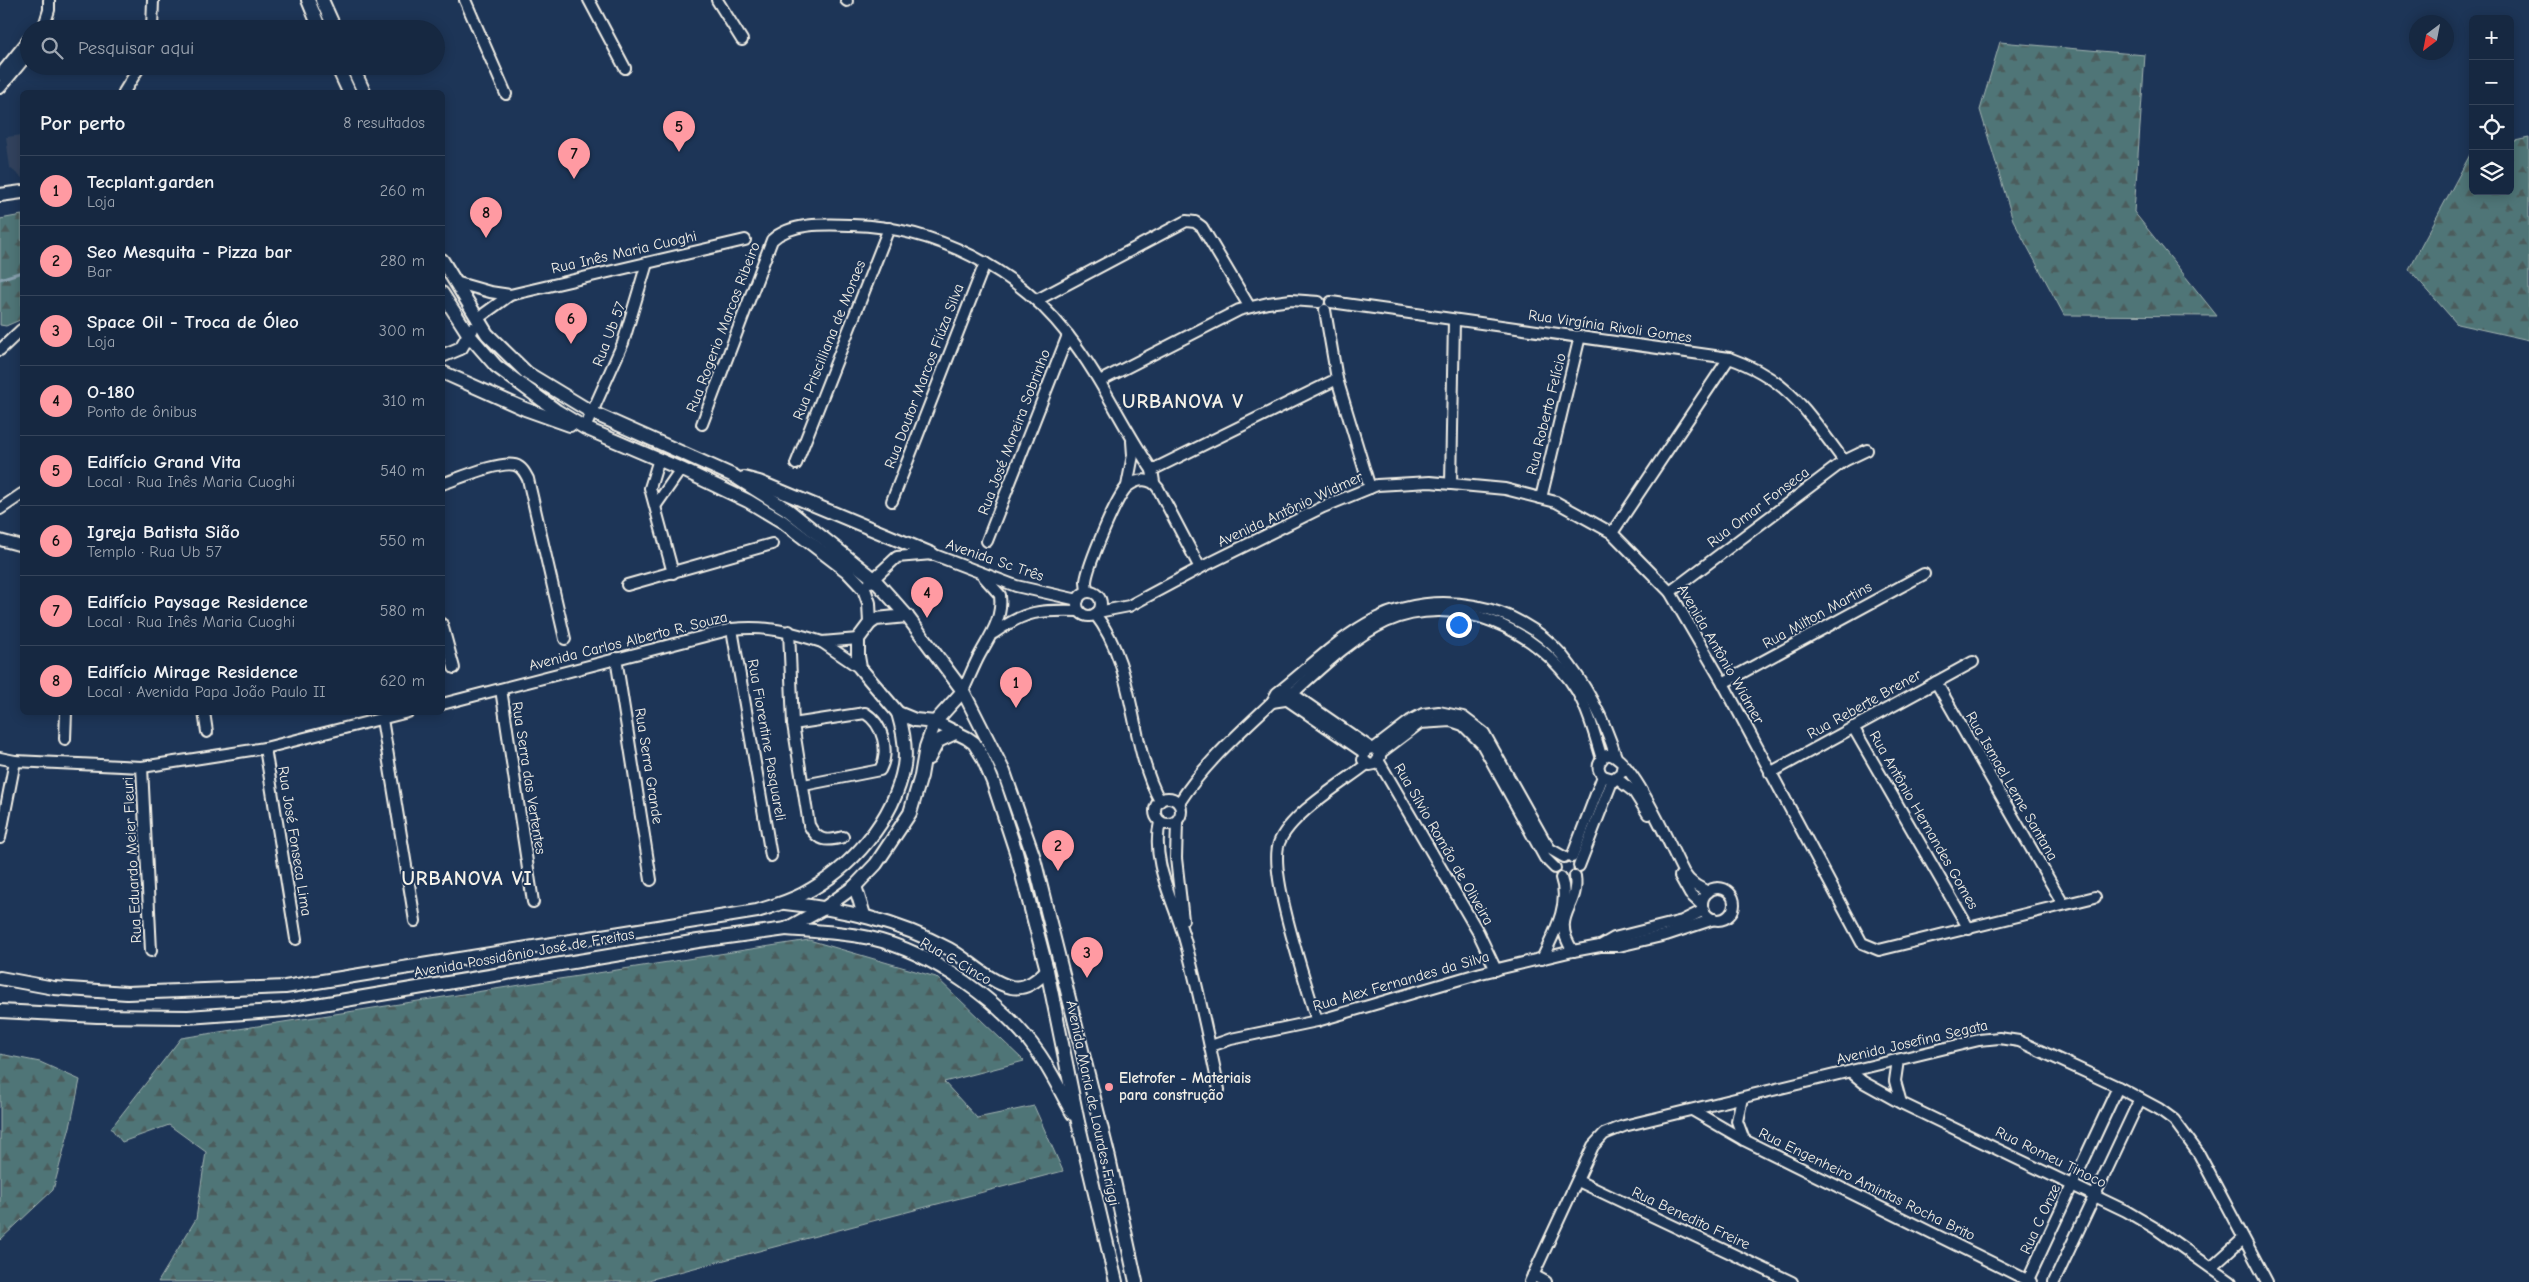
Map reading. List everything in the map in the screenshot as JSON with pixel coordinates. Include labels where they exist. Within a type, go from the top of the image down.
[{"type":"street","points":[[45,20],[49,10],[49,0]]},
{"type":"street","points":[[152,20],[153,0]]},
{"type":"street","points":[[308,0],[316,20]]},
{"type":"street","points":[[322,0],[331,20]]},
{"type":"street","points":[[465,0],[506,94]]},
{"type":"street","points":[[589,0],[624,68]]},
{"type":"street","points":[[717,0],[742,40]]},
{"type":"street","points":[[0,75],[20,50]]},
{"type":"street","points":[[0,88],[20,64]]},
{"type":"street","points":[[125,90],[134,75]]},
{"type":"street","points":[[341,75],[348,90]]},
{"type":"street","points":[[356,75],[363,90]]},
{"type":"street","points":[[0,193],[20,192]]},
{"type":"street","points":[[1037,300],[1186,221],[1195,222],[1202,228],[1249,306]]},
{"type":"street","name":"Rua Rogerio Marcos Ribeiro","points":[[702,424],[772,240],[781,233],[809,226],[835,224],[889,228]]},
{"type":"street","points":[[889,228],[938,241],[985,263],[1037,300],[1068,335],[1100,382],[1152,470],[1151,481],[1200,568]]},
{"type":"street","name":"Rua Priscilliana de Moraes","points":[[796,464],[889,228]]},
{"type":"street","name":"Rua Inês Maria Cuoghi","points":[[455,282],[490,292],[510,295],[745,240]]},
{"type":"street","name":"Rua Doutor Marcos Fiúza Silva","points":[[892,501],[985,263]]},
{"type":"street","name":"Rua Ub 57","points":[[585,428],[623,344],[647,264]]},
{"type":"street","name":"Avenida Maria de Lourdes Friggi","points":[[445,265],[487,334],[527,373],[593,413],[734,476],[788,510],[872,578],[907,616],[963,690],[1004,772],[1033,855],[1109,1158],[1136,1282]]},
{"type":"street","name":"Rua Inês Maria Cuoghi","points":[[477,319],[510,295]]},
{"type":"street","points":[[445,297],[469,335],[496,366],[556,411],[585,428],[681,469],[748,501],[783,522],[847,571],[864,589],[869,604],[870,624]]},
{"type":"street","name":"Rua Virgínia Rivoli Gomes","points":[[1100,382],[1249,306],[1291,300],[1580,336],[1729,358],[1757,369],[1779,383],[1809,414],[1844,461]]},
{"type":"street","points":[[1325,305],[1337,380],[1370,488]]},
{"type":"street","points":[[445,355],[460,348],[477,319]]},
{"type":"street","points":[[1451,484],[1454,320]]},
{"type":"street","points":[[0,350],[20,331]]},
{"type":"street","name":"Rua José Moreira Sobrinho","points":[[987,541],[1068,335]]},
{"type":"street","name":"Rua Roberto Felício","points":[[1541,498],[1580,336]]},
{"type":"street","points":[[1612,533],[1729,358]]},
{"type":"street","points":[[445,373],[525,409],[563,423],[585,428]]},
{"type":"street","points":[[1152,470],[1337,380]]},
{"type":"street","points":[[1079,606],[1087,592],[1086,581],[1090,568],[1113,510],[1127,486],[1133,455],[1131,437]]},
{"type":"street","name":"Rua Omar Fonseca","points":[[1670,592],[1844,461],[1867,450]]},
{"type":"street","points":[[659,460],[650,488],[673,573]]},
{"type":"street","points":[[445,483],[506,464],[517,465],[523,470],[528,480],[565,639]]},
{"type":"street","points":[[656,505],[681,469]]},
{"type":"street","points":[[734,476],[759,482],[932,554]]},
{"type":"street","points":[[1127,486],[1137,480],[1151,481]]},
{"type":"street","name":"Avenida Antônio Widmer","points":[[1097,613],[1129,606],[1200,568],[1323,507],[1370,488],[1430,482],[1505,489],[1556,502],[1612,533],[1670,592],[1724,684],[1862,943],[1879,950],[2095,897]]},
{"type":"street","points":[[0,509],[20,495]]},
{"type":"street","points":[[0,540],[20,545]]},
{"type":"street","points":[[626,585],[772,544]]},
{"type":"street","points":[[864,589],[872,578],[897,557],[932,554]]},
{"type":"street","name":"Avenida Sc Três","points":[[932,554],[979,573],[1079,606]]},
{"type":"street","points":[[935,722],[956,701],[994,633],[1000,612],[1000,595],[979,573]]},
{"type":"street","name":"Rua Milton Martins","points":[[1724,684],[1924,574]]},
{"type":"street","points":[[1087,592],[1094,594],[1099,599],[1129,606]]},
{"type":"street","points":[[1079,606],[1088,616],[1097,613],[1100,606],[1099,599]]},
{"type":"street","points":[[1179,803],[1202,770],[1335,643],[1377,617],[1399,609],[1430,603],[1465,604],[1514,620],[1560,653],[1592,698],[1616,756],[1641,787],[1684,873],[1696,887],[1708,892],[1722,889],[1731,895],[1733,900],[1732,910],[1729,915],[1720,920],[1714,919],[1690,894],[1646,809],[1634,792],[1610,778],[1599,766],[1602,759],[1609,755],[1616,756]]},
{"type":"street","points":[[994,633],[1018,616],[1030,612],[1079,606]]},
{"type":"street","points":[[1097,613],[1113,644],[1126,686],[1148,778],[1160,801]]},
{"type":"street","points":[[1282,695],[1349,645],[1387,622],[1416,614],[1459,613],[1482,617],[1525,637],[1550,656],[1567,676],[1585,708],[1602,759]]},
{"type":"street","points":[[860,668],[858,639],[870,624],[884,618],[907,616]]},
{"type":"street","name":"Avenida Carlos Alberto R. Souza","points":[[445,703],[732,629],[752,626],[789,631],[822,642]]},
{"type":"street","name":"Rua Fiorentine Pasquareli","points":[[732,629],[771,856]]},
{"type":"street","points":[[789,631],[788,656],[793,724],[810,825],[814,835],[828,841],[843,837]]},
{"type":"street","points":[[445,635],[454,668]]},
{"type":"street","points":[[822,642],[858,639]]},
{"type":"street","points":[[822,642],[860,668],[898,713]]},
{"type":"street","name":"Rua Serra Grande","points":[[616,658],[651,880]]},
{"type":"street","name":"Rua Reberte Brener","points":[[1770,773],[1973,662]]},
{"type":"street","name":"Rua Ismael Leme Santana","points":[[1936,682],[2063,904]]},
{"type":"street","name":"Rua Serra das Vertentes","points":[[501,689],[533,902]]},
{"type":"street","name":"Rua Sílvio Romão de Oliveira","points":[[1282,695],[1373,753],[1478,932],[1496,970]]},
{"type":"street","points":[[1373,753],[1410,721],[1423,714],[1439,712],[1463,717],[1484,733],[1550,849],[1568,857],[1577,871]]},
{"type":"street","points":[[793,724],[865,713],[877,722],[881,730],[885,755],[880,770],[804,785]]},
{"type":"street","name":"Avenida Maria de Lourdes Friggi","points":[[898,713],[915,720],[935,722],[957,732],[974,743],[993,782],[1016,852],[1047,970],[1078,1122],[1116,1282]]},
{"type":"street","name":"Avenida Possidônio José de Freitas","points":[[0,978],[63,988],[127,993],[285,987],[757,911],[784,903],[818,885],[855,856],[880,823],[898,785],[904,765],[904,742],[898,713]]},
{"type":"street","points":[[65,739],[66,715]]},
{"type":"street","points":[[204,715],[207,732]]},
{"type":"street","points":[[0,758],[15,761],[142,767],[265,748],[397,715]]},
{"type":"street","points":[[382,719],[415,920]]},
{"type":"street","points":[[1317,1021],[1280,891],[1279,843],[1286,832],[1305,811],[1367,764],[1363,760],[1420,723],[1451,721],[1463,725],[1482,744],[1545,858],[1556,868],[1561,878],[1564,895],[1560,914],[1542,959]]},
{"type":"street","name":"Avenida Possidônio José de Freitas","points":[[0,1011],[97,1016],[188,1017],[286,1010],[698,940],[786,929],[826,907],[855,886],[876,864],[906,820],[921,776],[926,747],[935,722]]},
{"type":"street","name":"Rua Antônio Hernandes Gomes","points":[[1853,727],[1969,929]]},
{"type":"street","points":[[921,776],[935,746],[943,738],[957,732]]},
{"type":"street","name":"Rua José Fonseca Lima","points":[[265,748],[296,939]]},
{"type":"street","points":[[0,838],[15,761]]},
{"type":"street","points":[[1556,868],[1558,861],[1568,857],[1610,778],[1621,773],[1623,765]]},
{"type":"street","name":"Rua Eduardo Meier Fleuri","points":[[142,767],[151,951]]},
{"type":"street","points":[[1574,951],[1565,938],[1563,926],[1576,888],[1577,871],[1610,778]]},
{"type":"street","points":[[1185,941],[1177,876],[1177,822],[1182,814],[1179,803],[1170,798],[1160,801],[1155,811],[1160,822],[1156,838],[1157,855],[1185,941],[1211,1046],[1219,1090]]},
{"type":"street","points":[[1160,822],[1169,825],[1177,822]]},
{"type":"street","points":[[1561,878],[1568,879],[1577,871]]},
{"type":"street","points":[[855,886],[864,915]]},
{"type":"street","points":[[1703,907],[1708,892]]},
{"type":"street","name":"Rua C Cinco","points":[[784,903],[826,907],[864,915],[912,932],[950,950],[1012,987],[1026,987],[1038,980],[1047,970]]},
{"type":"street","name":"Rua Alex Fernandes da Silva","points":[[1600,946],[1614,938],[1682,921],[1703,907]]},
{"type":"street","name":"Rua Alex Fernandes da Silva","points":[[1211,1046],[1317,1021],[1496,970],[1574,951],[1600,946],[1619,946],[1666,935],[1714,919]]},
{"type":"street","name":"Rua C Cinco","points":[[786,929],[854,935],[888,942],[933,963],[974,987],[997,1006],[1039,1054],[1078,1122]]},
{"type":"street","name":"Avenida Josefina Segata","points":[[1531,1278],[1597,1140],[1608,1132],[1980,1040],[2006,1038],[2039,1049],[2118,1087],[2165,1113],[2182,1129],[2199,1154],[2267,1282]]},
{"type":"street","points":[[1898,1060],[1895,1081],[1901,1103]]},
{"type":"street","name":"Rua Romeu Tinoco","points":[[1851,1072],[1863,1082],[1901,1103],[2095,1194],[2155,1228],[2232,1282]]},
{"type":"street","name":"Rua C Onze","points":[[2029,1282],[2118,1087]]},
{"type":"street","points":[[1742,1098],[1737,1121],[1744,1140]]},
{"type":"street","points":[[2054,1282],[2140,1099]]},
{"type":"street","name":"Rua Engenheiro Amintas Rocha Brito","points":[[1692,1110],[1744,1140],[2029,1282]]},
{"type":"street","name":"Rua Benedito Freire","points":[[1578,1180],[1792,1282]]},
{"type":"street","points":[[2212,1267],[2244,1239]]},
{"type":"street","points":[[1109,1251],[1110,1282]]},
{"type":"street","points":[[1531,1278],[1546,1282]]},
{"type":"shaded area","points":[[20,135],[20,176],[10,168],[6,137]]},
{"type":"green space","points":[[2000,42],[2145,55],[2134,212],[2217,316],[2064,315],[2013,220],[1980,110]]},
{"type":"green space","points":[[2529,138],[2529,340],[2457,324],[2409,269],[2469,157],[2469,195],[2514,195],[2514,141]]},
{"type":"green space","points":[[20,215],[20,320],[6,326],[0,325],[0,219]]},
{"type":"green space","points":[[809,940],[936,977],[1024,1061],[944,1082],[977,1118],[1034,1106],[1063,1171],[641,1282],[158,1282],[196,1219],[206,1152],[169,1125],[122,1142],[111,1128],[181,1038]]},
{"type":"green space","points":[[0,1054],[40,1062],[80,1080],[71,1123],[53,1190],[0,1240]]},
{"type":"waterway","points":[[0,279],[20,273]]},
{"type":"place","name":"Edifício Grand Vita","points":[[679,152]]},
{"type":"place","name":"Edifício Paysage Residence","points":[[574,179]]},
{"type":"place","name":"Edifício Mirage Residence","points":[[486,238]]},
{"type":"place","name":"Igreja Batista Sião","points":[[571,344]]},
{"type":"place","name":"O-180","points":[[927,618]]},
{"type":"place","name":"Tecplant.garden","points":[[1016,708]]},
{"type":"place","name":"Seo Mesquita - Pizza bar","points":[[1058,871]]},
{"type":"place","name":"Space Oil - Troca de Óleo","points":[[1087,978]]},
{"type":"place","name":"Eletrofer - Materiais para construção","points":[[1109,1087]]},
{"type":"district","name":"URBANOVA V","points":[[1183,401]]},
{"type":"district","name":"URBANOVA VI","points":[[467,878]]}]
